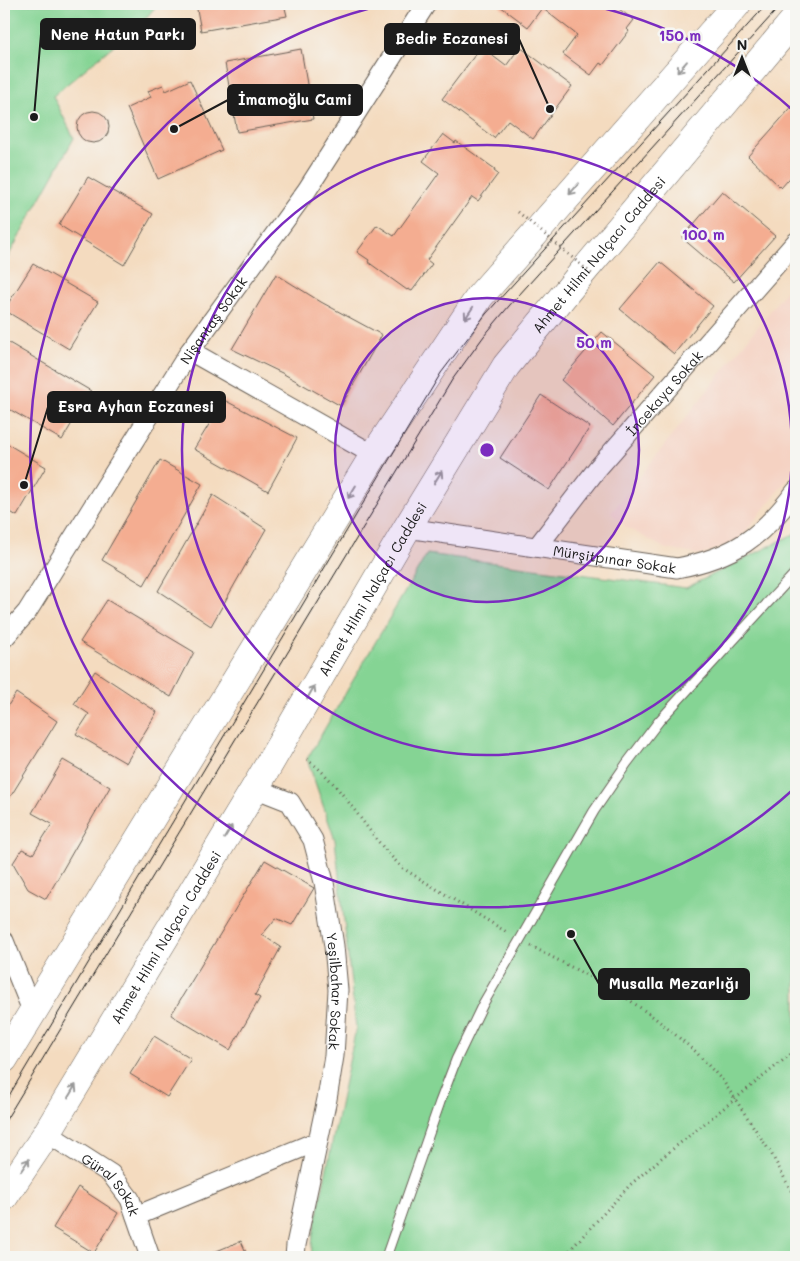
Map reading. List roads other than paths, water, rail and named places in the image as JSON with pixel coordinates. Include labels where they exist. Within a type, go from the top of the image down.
[{"type":"main road","points":[[4,1060],[374,455],[480,296],[737,4]]},
{"type":"main road","name":"Ahmet Hilmi Nalçacı Caddesi","points":[[4,1198],[47,1133],[261,778],[406,528],[506,366],[796,18]]},
{"type":"street","name":"Nişantaş Sokak","points":[[4,638],[27,612],[190,351],[306,190],[426,4]]},
{"type":"street","name":"İncekaya Sokak","points":[[537,547],[597,470],[796,242]]},
{"type":"street","points":[[190,351],[374,455]]},
{"type":"street","name":"Mürşitpınar Sokak","points":[[406,528],[677,568],[706,562],[753,538],[783,509],[796,491]]},
{"type":"street","name":"Yeşilbahar Sokak","points":[[261,778],[262,790],[290,802],[314,840],[324,882],[334,946],[338,990],[334,1056],[295,1257]]},
{"type":"street","points":[[4,941],[33,1013]]},
{"type":"street","name":"Güral Sokak","points":[[47,1133],[111,1174],[130,1199],[150,1257]]},
{"type":"street","points":[[136,1216],[318,1141]]},
{"type":"lane","points":[[386,1257],[456,1060],[519,940],[594,812],[627,763],[659,721],[796,572]]},
{"type":"tram line","points":[[4,1104],[441,373],[486,314],[767,4]]},
{"type":"tram line","points":[[4,1123],[452,380],[509,306],[782,4]]},
{"type":"place","name":"Bedir Eczanesi","points":[[550,109]]},
{"type":"place","name":"Nene Hatun Parkı","points":[[34,117]]},
{"type":"place","name":"İmamoğlu Cami","points":[[174,129]]},
{"type":"place","name":"Esra Ayhan Eczanesi","points":[[24,485]]},
{"type":"place","name":"Musalla Mezarlığı","points":[[571,934]]}]
